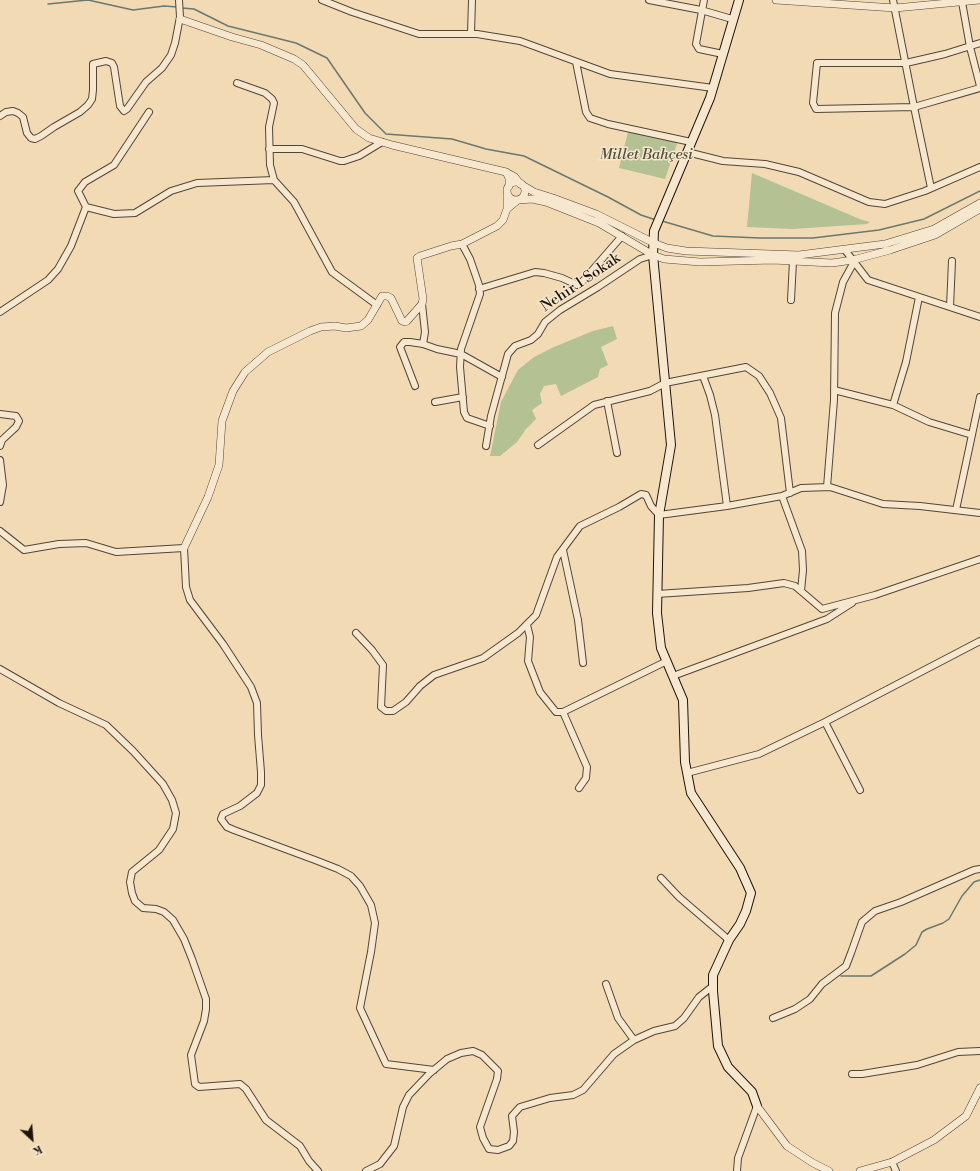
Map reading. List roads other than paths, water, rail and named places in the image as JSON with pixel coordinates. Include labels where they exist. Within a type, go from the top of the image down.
[{"type":"main road","points":[[738,0],[710,98],[654,231],[653,255],[671,445],[659,514],[657,613],[661,648],[683,700],[685,762],[691,793],[740,868],[751,893],[746,911],[740,924],[729,940],[713,975],[713,986],[718,1046],[728,1066],[752,1092],[757,1106]]},
{"type":"street","points":[[0,116],[6,112],[18,112],[23,117],[27,133],[31,138],[35,139],[41,136],[80,112],[88,105],[92,99],[93,64],[106,61],[112,63],[114,67],[120,106],[124,110],[127,110],[146,82],[162,68],[171,55],[176,43],[179,0]]},
{"type":"street","points":[[322,0],[352,12],[419,34],[471,34],[520,41],[610,74],[713,88]]},
{"type":"street","points":[[471,34],[472,0]]},
{"type":"street","points":[[649,0],[701,10],[732,19]]},
{"type":"street","points":[[704,0],[696,44],[700,49],[723,54]]},
{"type":"street","points":[[776,0],[895,8],[934,2],[980,0]]},
{"type":"street","points":[[894,0],[931,188]]},
{"type":"street","points":[[966,1],[970,47],[980,87],[914,107],[816,109],[813,103],[817,63],[906,63],[945,54],[970,47],[980,43]]},
{"type":"street","points":[[179,16],[232,37],[261,45],[294,59],[303,65],[356,129],[370,138],[506,172],[534,192],[596,214],[667,248],[686,251],[799,255],[845,250],[885,244],[934,229],[980,203]]},
{"type":"street","points":[[576,62],[586,112],[590,118],[608,124],[691,142]]},
{"type":"street","points":[[238,83],[265,93],[272,98],[274,103],[269,127],[270,165],[274,180],[294,202],[332,272],[377,305]]},
{"type":"street","points":[[0,312],[48,280],[58,269],[71,246],[86,207],[78,191],[85,182],[114,165],[149,112]]},
{"type":"street","points":[[269,149],[302,149],[344,161],[359,156],[382,142]]},
{"type":"street","points":[[687,152],[723,161],[765,164],[799,172],[869,202],[885,204],[931,188],[980,167]]},
{"type":"street","points":[[423,344],[425,332],[422,304],[423,299],[417,258],[451,246],[462,244],[497,226],[503,220],[507,209],[509,178],[506,172]]},
{"type":"street","points":[[86,207],[114,214],[135,213],[171,191],[198,183],[274,180]]},
{"type":"street","points":[[509,186],[514,183],[521,184]]},
{"type":"street","points":[[507,209],[524,194],[521,184]]},
{"type":"street","points":[[507,194],[513,200],[532,199],[546,202],[599,223],[653,255],[664,259],[700,262],[773,260],[832,263],[853,261],[935,235],[980,209]]},
{"type":"street","points":[[479,289],[535,272],[562,278],[578,285],[622,236]]},
{"type":"street","points":[[462,244],[470,259],[480,294],[461,349],[460,367],[464,412],[466,418],[490,426]]},
{"type":"street","points":[[845,250],[868,280],[980,317]]},
{"type":"street","name":"Nehir 1 Sokak","points":[[486,446],[508,354],[515,346],[531,340],[538,334],[545,322],[560,310],[640,259],[653,255]]},
{"type":"street","points":[[791,300],[793,261]]},
{"type":"street","points":[[827,487],[834,390],[835,313],[844,282],[853,261]]},
{"type":"street","points":[[950,307],[952,261]]},
{"type":"street","points":[[422,304],[405,322],[402,321],[391,298],[382,296],[368,320],[361,326],[321,327],[310,331],[268,352],[245,372],[233,391],[222,421],[219,465],[208,497],[184,548],[186,587],[190,600],[223,644],[251,687],[257,703],[261,785],[257,793],[240,806],[223,814],[221,819],[228,827],[234,830],[338,869],[351,876],[360,886],[371,905],[375,923],[360,1008],[386,1064],[434,1070]]},
{"type":"street","points":[[893,405],[906,362],[919,296]]},
{"type":"street","points":[[415,386],[400,347],[404,342],[423,344],[437,349],[461,354],[502,377]]},
{"type":"street","points":[[538,445],[594,405],[650,391],[665,383],[746,368],[760,376],[770,393],[781,418],[790,493]]},
{"type":"street","points":[[703,376],[715,415],[727,506]]},
{"type":"street","points":[[834,390],[893,405],[929,422],[972,436]]},
{"type":"street","points":[[435,402],[463,397]]},
{"type":"street","points":[[956,510],[980,397]]},
{"type":"street","points":[[607,402],[617,453]]},
{"type":"street","points":[[0,414],[16,416],[19,421],[16,427],[2,440],[0,446]]},
{"type":"street","points":[[0,460],[3,484],[0,502]]},
{"type":"street","points":[[356,633],[372,650],[383,665],[381,707],[386,711],[393,711],[406,702],[420,686],[434,675],[483,658],[518,633],[536,615],[557,557],[580,526],[620,507],[641,494],[646,495],[652,506],[659,514],[727,506],[782,496],[802,488],[827,487],[883,504],[980,513]]},
{"type":"street","points":[[782,496],[802,551],[803,570],[800,591]]},
{"type":"street","points":[[0,531],[24,550],[59,544],[86,543],[116,552],[184,548]]},
{"type":"street","points":[[562,550],[578,620],[583,663]]},
{"type":"street","points":[[657,594],[748,588],[784,583],[795,586],[822,609],[875,595],[980,559]]},
{"type":"street","points":[[673,676],[827,619],[858,600]]},
{"type":"street","points":[[527,625],[530,637],[528,661],[540,692],[556,712],[563,712],[666,661]]},
{"type":"street","points":[[687,773],[759,754],[825,722],[980,641]]},
{"type":"street","points":[[0,670],[59,703],[106,725],[133,751],[163,784],[172,800],[176,813],[173,829],[159,850],[132,872],[130,882],[135,901],[143,908],[156,909],[164,912],[173,920],[184,939],[206,999],[204,1021],[191,1056],[195,1084],[199,1087],[240,1084],[246,1089],[266,1120],[300,1146],[309,1161],[318,1171]]},
{"type":"street","points":[[563,712],[587,767],[586,778],[579,788]]},
{"type":"street","points":[[825,722],[860,790]]},
{"type":"street","points":[[773,1018],[795,1009],[810,999],[822,984],[846,966],[862,922],[875,911],[901,902],[974,870],[980,869]]},
{"type":"street","points":[[661,878],[679,897],[729,940]]},
{"type":"street","points":[[606,984],[618,1018],[634,1040]]},
{"type":"street","points":[[366,1171],[380,1164],[394,1146],[403,1107],[409,1095],[447,1059],[461,1053],[473,1051],[482,1055],[498,1071],[497,1079],[480,1127],[483,1138],[490,1149],[498,1150],[508,1146],[513,1141],[514,1132],[512,1116],[520,1107],[550,1098],[573,1095],[583,1090],[614,1054],[634,1040],[654,1031],[675,1026],[684,1018],[699,997],[713,986]]},
{"type":"street","points":[[852,1074],[862,1074],[917,1065],[958,1052],[980,1051]]},
{"type":"street","points":[[860,1171],[892,1162],[934,1140],[966,1116],[980,1091]]},
{"type":"street","points":[[738,1171],[738,1158],[757,1106]]},
{"type":"street","points":[[757,1106],[787,1146],[813,1163],[829,1171]]},
{"type":"street","points":[[892,1162],[896,1171]]},
{"type":"waterway","points":[[48,4],[88,0],[133,10],[164,6],[178,7]]},
{"type":"waterway","points":[[182,8],[194,9],[228,26],[296,43],[327,58],[365,113],[386,134],[452,139],[486,149],[524,156],[608,197],[641,215],[656,220]]},
{"type":"waterway","points":[[662,221],[713,236],[813,238],[879,230],[924,219],[980,191]]},
{"type":"waterway","points":[[841,976],[871,976],[905,954],[916,945],[922,932],[949,919],[962,896],[974,882],[980,880]]},
{"type":"park label","name":"Millet Bahçesi","points":[[646,155]]}]
